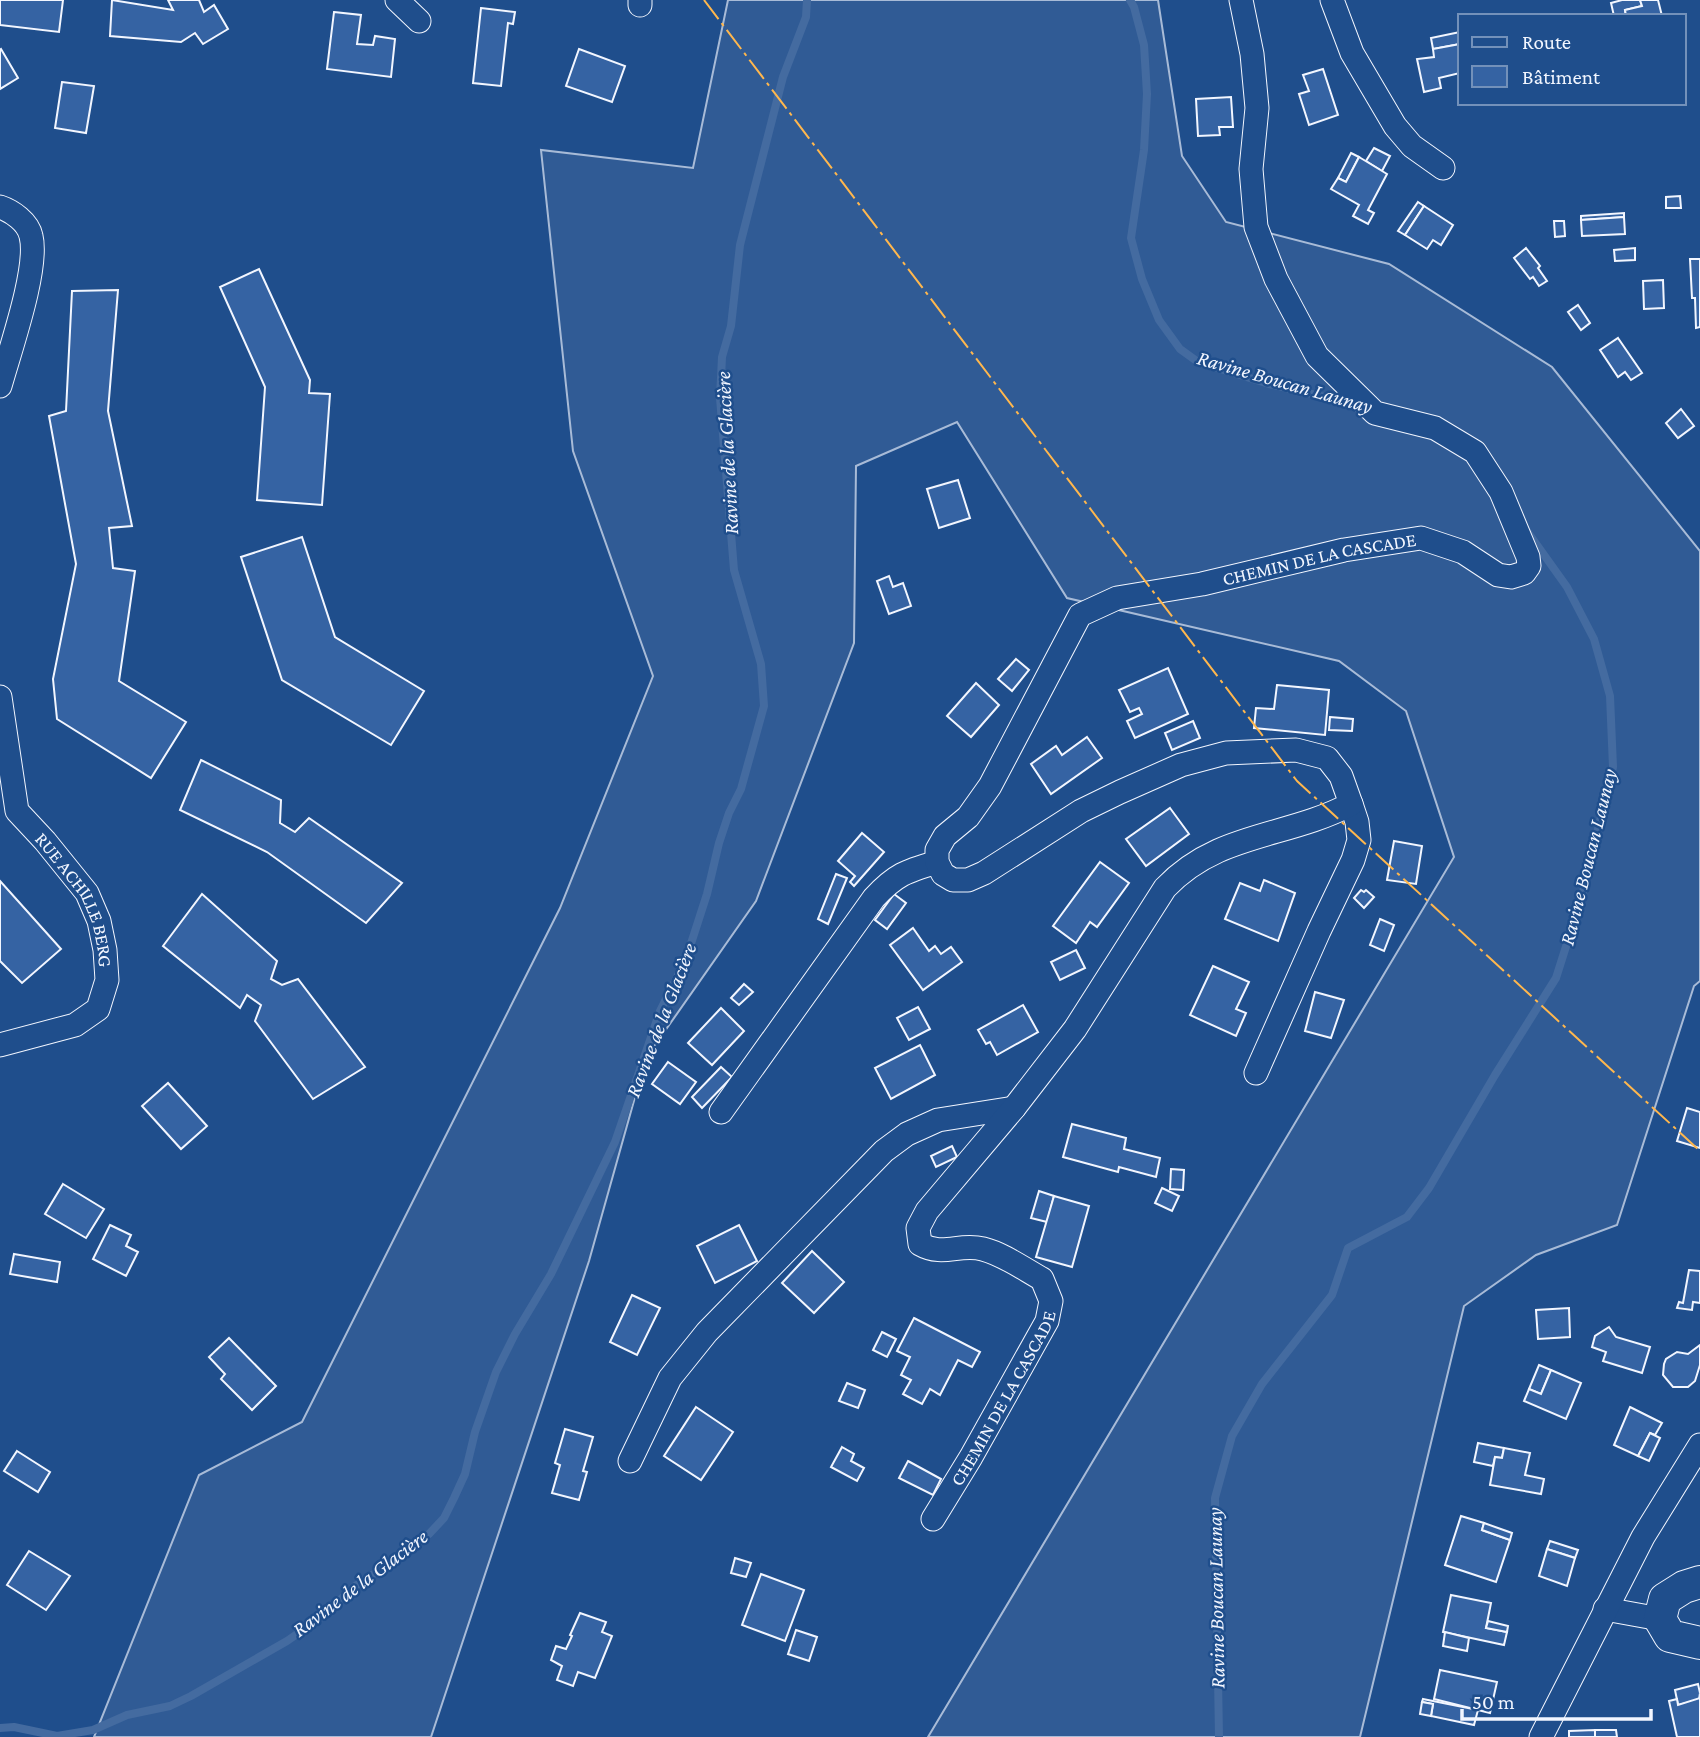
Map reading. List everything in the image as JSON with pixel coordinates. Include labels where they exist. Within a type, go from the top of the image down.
[{"type":"main road","points":[[1700,1583],[1684,1587],[1665,1599],[1660,1619],[1670,1636],[1700,1643]]},
{"type":"street","points":[[397,0],[419,21]]},
{"type":"street","name":"CHEMIN DE LA CASCADE","points":[[937,862],[937,850],[945,836],[968,817],[990,786],[1080,614],[1116,598],[1202,584],[1344,550],[1421,538],[1463,552],[1499,575],[1511,577],[1524,573],[1529,566],[1528,557],[1501,492],[1475,452],[1435,428],[1375,413],[1317,356],[1276,279],[1256,227],[1251,169],[1257,108],[1252,54],[1241,0]]},
{"type":"street","points":[[1332,0],[1352,53],[1395,126],[1412,146],[1443,168]]},
{"type":"street","points":[[0,207],[13,212],[31,233],[33,259],[0,386]]},
{"type":"street","name":"RUE ACHILLE BERG","points":[[0,697],[17,811],[87,893],[99,921],[107,980],[97,1009],[75,1025],[4,1044]]},
{"type":"street","points":[[721,1112],[874,898],[890,881],[908,871],[937,862],[943,874],[953,880],[968,880],[984,873],[1081,811],[1181,765],[1226,752],[1296,750],[1327,758],[1341,776],[1357,822],[1359,840],[1353,860],[1256,1073]]},
{"type":"street","name":"CHEMIN DE LA CASCADE","points":[[933,1518],[971,1457],[1047,1321],[1051,1301],[1042,1279],[986,1249],[965,1246],[932,1251],[920,1244],[918,1228],[927,1212],[1014,1108],[1075,1028],[1165,888],[1179,873],[1200,858],[1233,844],[1310,822],[1351,804]]},
{"type":"street","points":[[630,1461],[670,1378],[699,1341],[884,1151],[907,1134],[938,1120],[1014,1108]]},
{"type":"street","points":[[1541,1737],[1643,1536],[1700,1445]]},
{"type":"street","points":[[1605,1609],[1660,1619]]},
{"type":"shaded area","points":[[728,0],[1158,0],[1182,156],[1226,222],[1389,264],[1552,367],[1700,551],[1700,981],[1694,986],[1617,1225],[1536,1255],[1464,1306],[1360,1737],[928,1737],[1454,857],[1406,711],[1339,661],[1067,598],[957,422],[856,466],[854,643],[756,901],[646,1058],[589,1261],[431,1737],[94,1737],[199,1475],[302,1422],[560,908],[653,676],[573,451],[541,150],[693,168]]},
{"type":"building","points":[[0,0],[63,0],[59,32],[0,25]]},
{"type":"building","points":[[112,0],[173,10],[168,0],[199,0],[204,12],[214,5],[228,29],[203,44],[195,33],[181,42],[110,36]]},
{"type":"building","points":[[1640,0],[1642,6],[1625,10],[1626,14],[1614,14],[1611,3]]},
{"type":"building","points":[[1640,0],[1658,0],[1662,14],[1626,14],[1625,10],[1642,6]]},
{"type":"building","points":[[481,8],[515,12],[513,24],[508,23],[501,86],[473,83]]},
{"type":"building","points":[[334,12],[361,15],[357,44],[373,45],[375,36],[395,39],[391,77],[327,69]]},
{"type":"building","points":[[1458,32],[1458,44],[1433,49],[1431,38]]},
{"type":"building","points":[[1458,44],[1458,73],[1439,78],[1441,88],[1424,92],[1417,59],[1434,57],[1433,49]]},
{"type":"building","points":[[579,49],[625,66],[612,102],[566,86]]},
{"type":"building","points":[[0,50],[18,78],[0,89]]},
{"type":"building","points":[[1323,69],[1338,115],[1309,125],[1299,94],[1309,91],[1303,75]]},
{"type":"building","points":[[62,82],[94,86],[86,133],[55,128]]},
{"type":"building","points":[[1231,97],[1233,127],[1219,127],[1220,135],[1198,136],[1196,99]]},
{"type":"building","points":[[1374,148],[1390,156],[1382,171],[1366,161]]},
{"type":"building","points":[[1351,153],[1359,157],[1346,182],[1338,178]]},
{"type":"building","points":[[1359,157],[1387,174],[1368,210],[1374,213],[1368,224],[1353,216],[1359,205],[1331,189],[1338,178],[1346,182]]},
{"type":"building","points":[[1680,196],[1681,208],[1666,208],[1666,197]]},
{"type":"building","points":[[1418,202],[1424,206],[1405,235],[1398,231]]},
{"type":"building","points":[[1424,206],[1453,225],[1441,245],[1433,240],[1427,249],[1405,235]]},
{"type":"building","points":[[1624,213],[1624,217],[1581,220],[1581,216]]},
{"type":"building","points":[[1624,217],[1625,234],[1582,236],[1581,220]]},
{"type":"building","points":[[1554,221],[1564,221],[1565,236],[1555,237]]},
{"type":"building","points":[[1526,248],[1540,266],[1538,268],[1547,281],[1539,286],[1514,258]]},
{"type":"building","points":[[1635,248],[1635,260],[1615,261],[1614,250]]},
{"type":"building","points":[[1690,259],[1700,259],[1700,327],[1696,328],[1695,298],[1692,298]]},
{"type":"building","points":[[259,269],[310,380],[309,393],[330,394],[322,505],[257,500],[265,387],[220,287]]},
{"type":"building","points":[[1663,280],[1664,308],[1644,309],[1643,281]]},
{"type":"building","points":[[118,290],[108,411],[132,526],[109,528],[113,568],[135,571],[119,681],[186,722],[151,778],[57,719],[53,679],[76,564],[49,416],[66,411],[72,291]]},
{"type":"building","points":[[1578,305],[1590,323],[1581,330],[1568,312]]},
{"type":"building","points":[[1618,338],[1642,373],[1631,380],[1625,372],[1618,377],[1600,350]]},
{"type":"building","points":[[1681,409],[1694,426],[1678,438],[1666,423]]},
{"type":"building","points":[[958,480],[970,518],[939,528],[927,489]]},
{"type":"building","points":[[302,537],[335,637],[424,691],[391,745],[282,680],[241,557]]},
{"type":"building","points":[[889,576],[893,587],[903,583],[911,606],[889,614],[877,581]]},
{"type":"building","points":[[1016,659],[1029,670],[1012,691],[998,679]]},
{"type":"building","points":[[1168,668],[1188,714],[1135,738],[1127,721],[1142,714],[1139,708],[1130,712],[1119,690]]},
{"type":"building","points":[[976,683],[999,705],[971,737],[947,716]]},
{"type":"building","points":[[1277,685],[1329,690],[1325,735],[1254,728],[1256,708],[1274,709]]},
{"type":"building","points":[[1330,717],[1353,719],[1352,731],[1329,730]]},
{"type":"building","points":[[1193,721],[1200,738],[1172,750],[1165,733]]},
{"type":"building","points":[[1087,737],[1102,758],[1051,794],[1031,764],[1056,746],[1062,755]]},
{"type":"building","points":[[201,760],[281,800],[280,823],[295,832],[309,818],[402,883],[366,923],[267,852],[180,810]]},
{"type":"building","points":[[1170,808],[1189,834],[1146,866],[1126,839]]},
{"type":"building","points":[[862,833],[884,852],[854,886],[850,882],[855,876],[838,861]]},
{"type":"building","points":[[1394,841],[1422,846],[1416,884],[1387,880]]},
{"type":"building","points":[[1100,862],[1129,883],[1097,927],[1090,922],[1076,943],[1053,926]]},
{"type":"building","points":[[836,874],[847,878],[828,924],[818,919]]},
{"type":"building","points":[[1264,880],[1295,893],[1278,941],[1225,919],[1240,883],[1260,891]]},
{"type":"building","points":[[0,881],[61,949],[22,983],[0,961]]},
{"type":"building","points":[[1361,890],[1366,890],[1374,897],[1364,908],[1354,898]]},
{"type":"building","points":[[202,894],[277,961],[271,979],[282,985],[298,979],[365,1067],[313,1099],[255,1021],[261,1005],[247,995],[240,1008],[163,946]]},
{"type":"building","points":[[894,894],[906,903],[887,929],[875,920]]},
{"type":"building","points":[[1380,919],[1394,925],[1384,951],[1370,945]]},
{"type":"building","points":[[913,928],[929,951],[935,946],[941,954],[951,947],[962,962],[923,990],[890,945]]},
{"type":"building","points":[[1076,950],[1085,968],[1060,980],[1051,962]]},
{"type":"building","points":[[1213,966],[1249,982],[1236,1009],[1246,1013],[1236,1036],[1190,1015]]},
{"type":"building","points":[[744,984],[753,992],[739,1005],[731,998]]},
{"type":"building","points":[[1315,992],[1344,1000],[1331,1038],[1305,1031]]},
{"type":"building","points":[[1023,1005],[1038,1032],[997,1055],[990,1042],[986,1044],[978,1030]]},
{"type":"building","points":[[918,1007],[930,1029],[909,1040],[897,1018]]},
{"type":"building","points":[[721,1008],[744,1031],[712,1065],[688,1043]]},
{"type":"building","points":[[920,1045],[935,1075],[891,1099],[875,1068]]},
{"type":"building","points":[[668,1062],[696,1082],[680,1104],[652,1084]]},
{"type":"building","points":[[721,1067],[732,1077],[702,1108],[692,1097]]},
{"type":"building","points":[[168,1083],[207,1126],[181,1149],[142,1106]]},
{"type":"building","points":[[1687,1108],[1700,1112],[1700,1148],[1677,1141]]},
{"type":"building","points":[[1072,1124],[1126,1138],[1124,1149],[1160,1158],[1156,1177],[1119,1167],[1118,1172],[1063,1157]]},
{"type":"building","points":[[952,1146],[957,1157],[936,1167],[931,1156]]},
{"type":"building","points":[[1171,1169],[1184,1170],[1183,1190],[1170,1189]]},
{"type":"building","points":[[63,1184],[104,1209],[86,1238],[45,1214]]},
{"type":"building","points":[[1162,1188],[1179,1196],[1172,1211],[1155,1203]]},
{"type":"building","points":[[1039,1191],[1054,1196],[1047,1222],[1031,1218]]},
{"type":"building","points":[[1054,1196],[1089,1206],[1072,1267],[1036,1257]]},
{"type":"building","points":[[110,1225],[131,1235],[126,1246],[138,1252],[126,1276],[93,1259]]},
{"type":"building","points":[[739,1225],[757,1261],[715,1283],[697,1246]]},
{"type":"building","points":[[812,1251],[844,1282],[814,1313],[782,1283]]},
{"type":"building","points":[[14,1254],[60,1262],[57,1282],[10,1274]]},
{"type":"building","points":[[1689,1270],[1700,1271],[1700,1303],[1693,1302],[1692,1310],[1677,1308],[1679,1302],[1683,1303]]},
{"type":"building","points":[[632,1295],[660,1308],[637,1355],[610,1342]]},
{"type":"building","points":[[1569,1308],[1570,1337],[1538,1339],[1536,1310]]},
{"type":"building","points":[[914,1318],[980,1352],[972,1367],[958,1360],[940,1395],[930,1389],[922,1404],[903,1394],[911,1380],[901,1375],[910,1357],[897,1351]]},
{"type":"building","points":[[1609,1327],[1616,1337],[1650,1347],[1642,1373],[1603,1361],[1606,1352],[1592,1347],[1595,1336]]},
{"type":"building","points":[[882,1332],[896,1339],[887,1357],[873,1350]]},
{"type":"building","points":[[229,1338],[276,1386],[252,1410],[221,1379],[225,1374],[209,1357]]},
{"type":"building","points":[[1700,1345],[1700,1365],[1695,1381],[1688,1387],[1673,1387],[1663,1375],[1666,1359],[1677,1352],[1688,1354]]},
{"type":"building","points":[[1539,1365],[1551,1370],[1541,1394],[1529,1389]]},
{"type":"building","points":[[1551,1370],[1581,1383],[1566,1419],[1524,1401],[1529,1389],[1541,1394]]},
{"type":"building","points":[[847,1383],[865,1390],[858,1408],[839,1401]]},
{"type":"building","points":[[696,1407],[733,1432],[701,1480],[664,1456]]},
{"type":"building","points":[[1630,1407],[1662,1423],[1655,1435],[1650,1433],[1638,1456],[1614,1445]]},
{"type":"building","points":[[565,1429],[593,1437],[583,1471],[587,1472],[579,1500],[552,1493],[560,1465],[555,1463]]},
{"type":"building","points":[[1650,1433],[1660,1438],[1649,1461],[1638,1456]]},
{"type":"building","points":[[1478,1443],[1504,1448],[1502,1458],[1495,1457],[1493,1466],[1474,1462]]},
{"type":"building","points":[[842,1447],[854,1454],[851,1461],[864,1468],[857,1481],[831,1467]]},
{"type":"building","points":[[1504,1448],[1530,1453],[1525,1475],[1544,1479],[1541,1494],[1490,1485],[1495,1457],[1502,1458]]},
{"type":"building","points":[[17,1451],[50,1472],[38,1492],[4,1471]]},
{"type":"building","points":[[908,1461],[941,1479],[933,1495],[899,1478]]},
{"type":"building","points":[[1461,1516],[1484,1523],[1482,1530],[1510,1540],[1496,1582],[1445,1565]]},
{"type":"building","points":[[1484,1523],[1512,1533],[1510,1540],[1482,1530]]},
{"type":"building","points":[[1550,1541],[1578,1550],[1575,1558],[1547,1549]]},
{"type":"building","points":[[1547,1549],[1575,1558],[1567,1586],[1539,1576]]},
{"type":"building","points":[[29,1551],[70,1576],[46,1610],[7,1585]]},
{"type":"building","points":[[735,1558],[751,1563],[746,1577],[731,1573]]},
{"type":"building","points":[[761,1574],[804,1590],[785,1641],[742,1625]]},
{"type":"building","points":[[1451,1595],[1491,1603],[1486,1628],[1507,1632],[1504,1645],[1443,1632]]},
{"type":"building","points":[[580,1613],[606,1622],[602,1632],[612,1636],[595,1678],[578,1672],[573,1686],[557,1680],[562,1666],[551,1660],[556,1646],[566,1649]]},
{"type":"building","points":[[1488,1621],[1508,1626],[1507,1632],[1486,1628]]},
{"type":"building","points":[[796,1630],[817,1637],[809,1661],[788,1654]]},
{"type":"building","points":[[1445,1632],[1469,1638],[1467,1651],[1443,1646]]},
{"type":"building","points":[[1440,1670],[1497,1682],[1490,1713],[1434,1699]]},
{"type":"building","points":[[1698,1684],[1699,1700],[1678,1705],[1675,1690]]},
{"type":"building","points":[[1700,1698],[1700,1737],[1677,1737],[1669,1701],[1677,1699],[1678,1705]]},
{"type":"building","points":[[1423,1699],[1478,1710],[1474,1725],[1431,1716],[1433,1704],[1422,1702]]},
{"type":"building","points":[[1422,1702],[1433,1704],[1431,1716],[1420,1714]]},
{"type":"building","points":[[1595,1730],[1616,1730],[1617,1737],[1595,1737]]},
{"type":"building","points":[[1595,1730],[1595,1737],[1569,1737],[1569,1731]]},
{"type":"waterway","name":"Ravine de la Glacière","points":[[0,1728],[14,1727],[57,1736],[93,1730],[127,1715],[170,1706],[191,1696],[287,1641],[323,1616],[355,1586],[403,1555],[429,1534],[444,1518],[454,1498],[465,1474],[475,1432],[496,1372],[551,1274],[615,1142],[660,1011],[686,959],[707,894],[719,843],[741,789],[764,706],[761,664],[734,570],[720,398],[722,357],[731,326],[740,245],[783,77],[806,17],[807,0]]},
{"type":"waterway","name":"Ravine Boucan Launay","points":[[1130,0],[1144,45],[1147,94],[1144,150],[1131,238],[1142,279],[1159,320],[1180,349],[1198,362],[1269,384],[1359,405]]},
{"type":"waterway","name":"Ravine Boucan Launay","points":[[1219,1737],[1215,1498],[1232,1436],[1262,1384],[1332,1295],[1348,1248],[1407,1217],[1429,1188],[1556,978],[1582,896],[1613,767],[1610,696],[1594,639],[1567,587],[1527,531]]},
{"type":"power","points":[[704,0],[1297,781],[1700,1151]]}]
